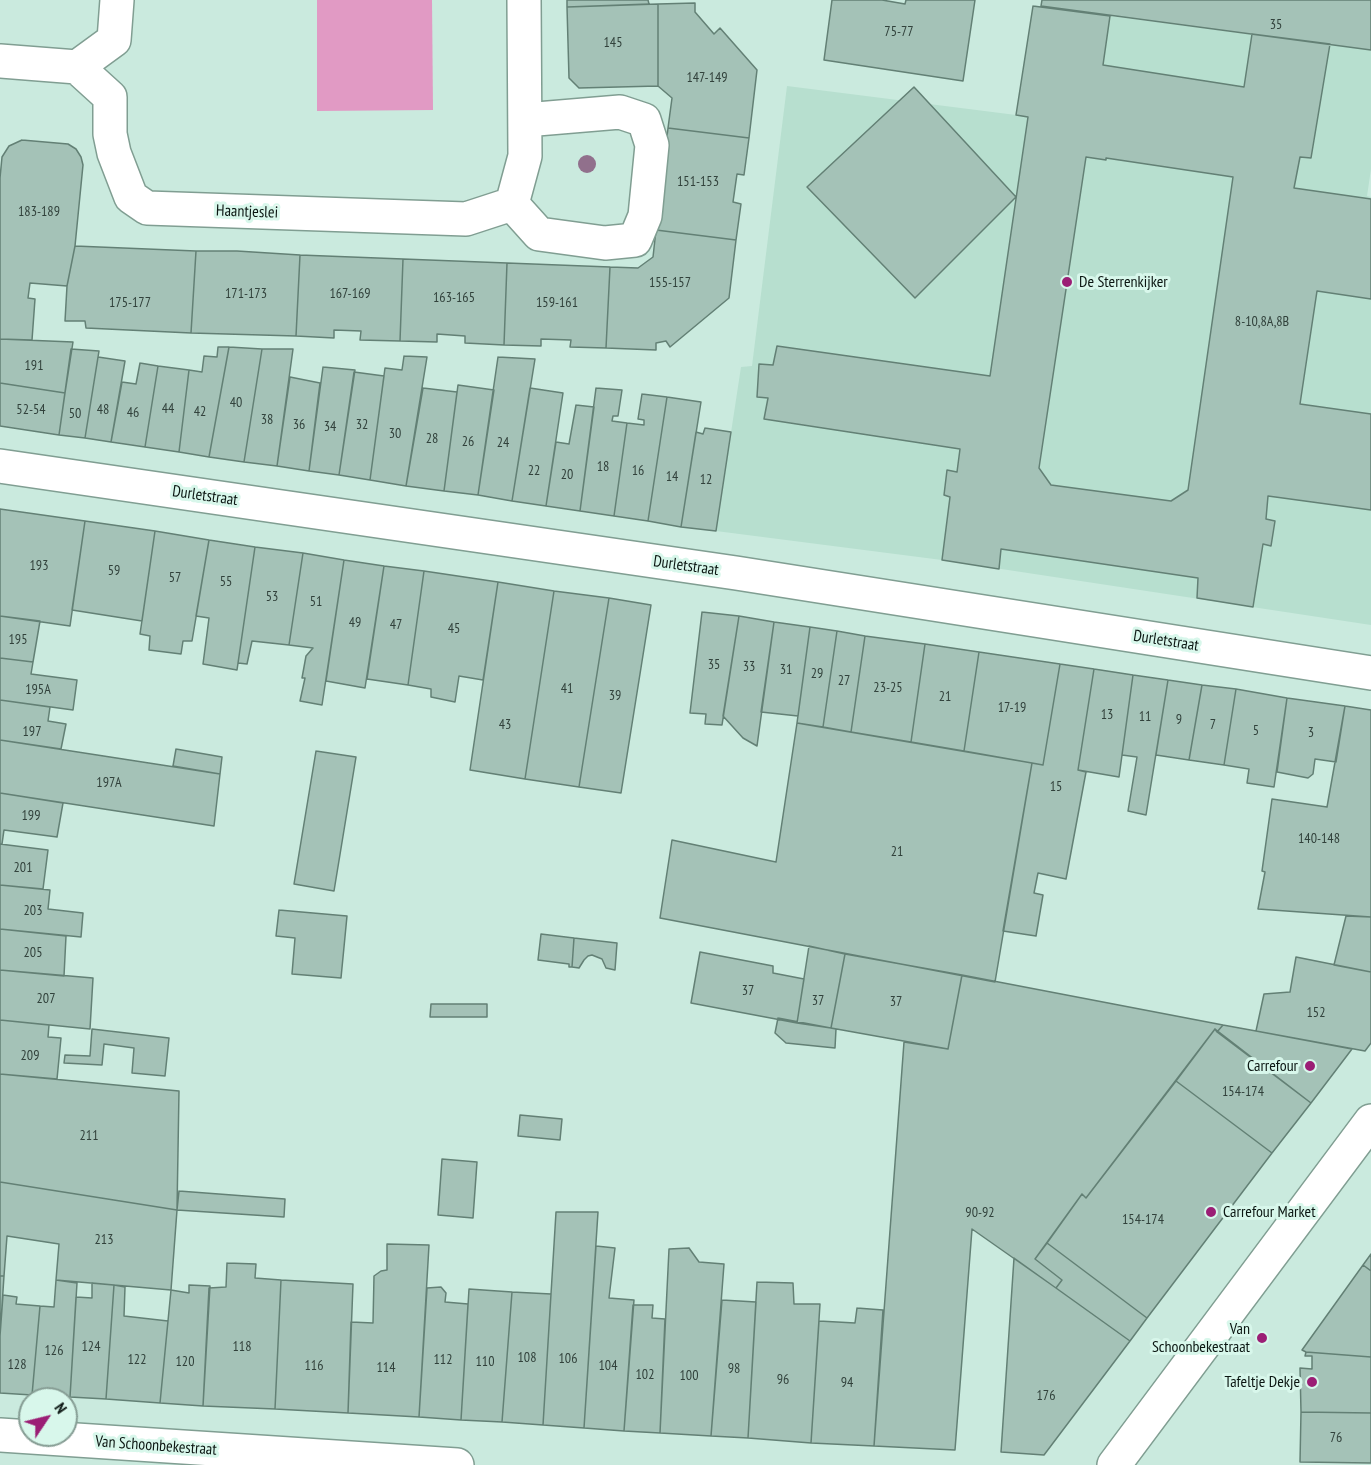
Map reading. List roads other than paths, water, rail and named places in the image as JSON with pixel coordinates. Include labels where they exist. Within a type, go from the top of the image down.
[{"type":"street","points":[[0,61],[77,67],[114,40],[117,0]]},
{"type":"street","points":[[524,0],[525,156],[512,204],[539,234],[605,243],[635,240],[645,216],[652,145],[644,120],[620,112],[525,120]]},
{"type":"street","name":"Haantjeslei","points":[[77,67],[110,96],[110,134],[114,153],[131,197],[147,208],[466,219],[512,204]]},
{"type":"street","name":"Durletstraat","points":[[0,466],[724,571],[1371,673]]},
{"type":"street","points":[[1114,1465],[1371,1121]]},
{"type":"street","name":"Van Schoonbekestraat","points":[[0,1435],[457,1465]]},
{"type":"place","name":"De Sterrenkijker","points":[[1067,282]]},
{"type":"place","name":"Carrefour","points":[[1310,1066]]},
{"type":"place","name":"Carrefour Market","points":[[1211,1212]]},
{"type":"place","name":"Van Schoonbekestraat","points":[[1262,1338]]},
{"type":"place","name":"Tafeltje Dekje","points":[[1312,1382]]}]
